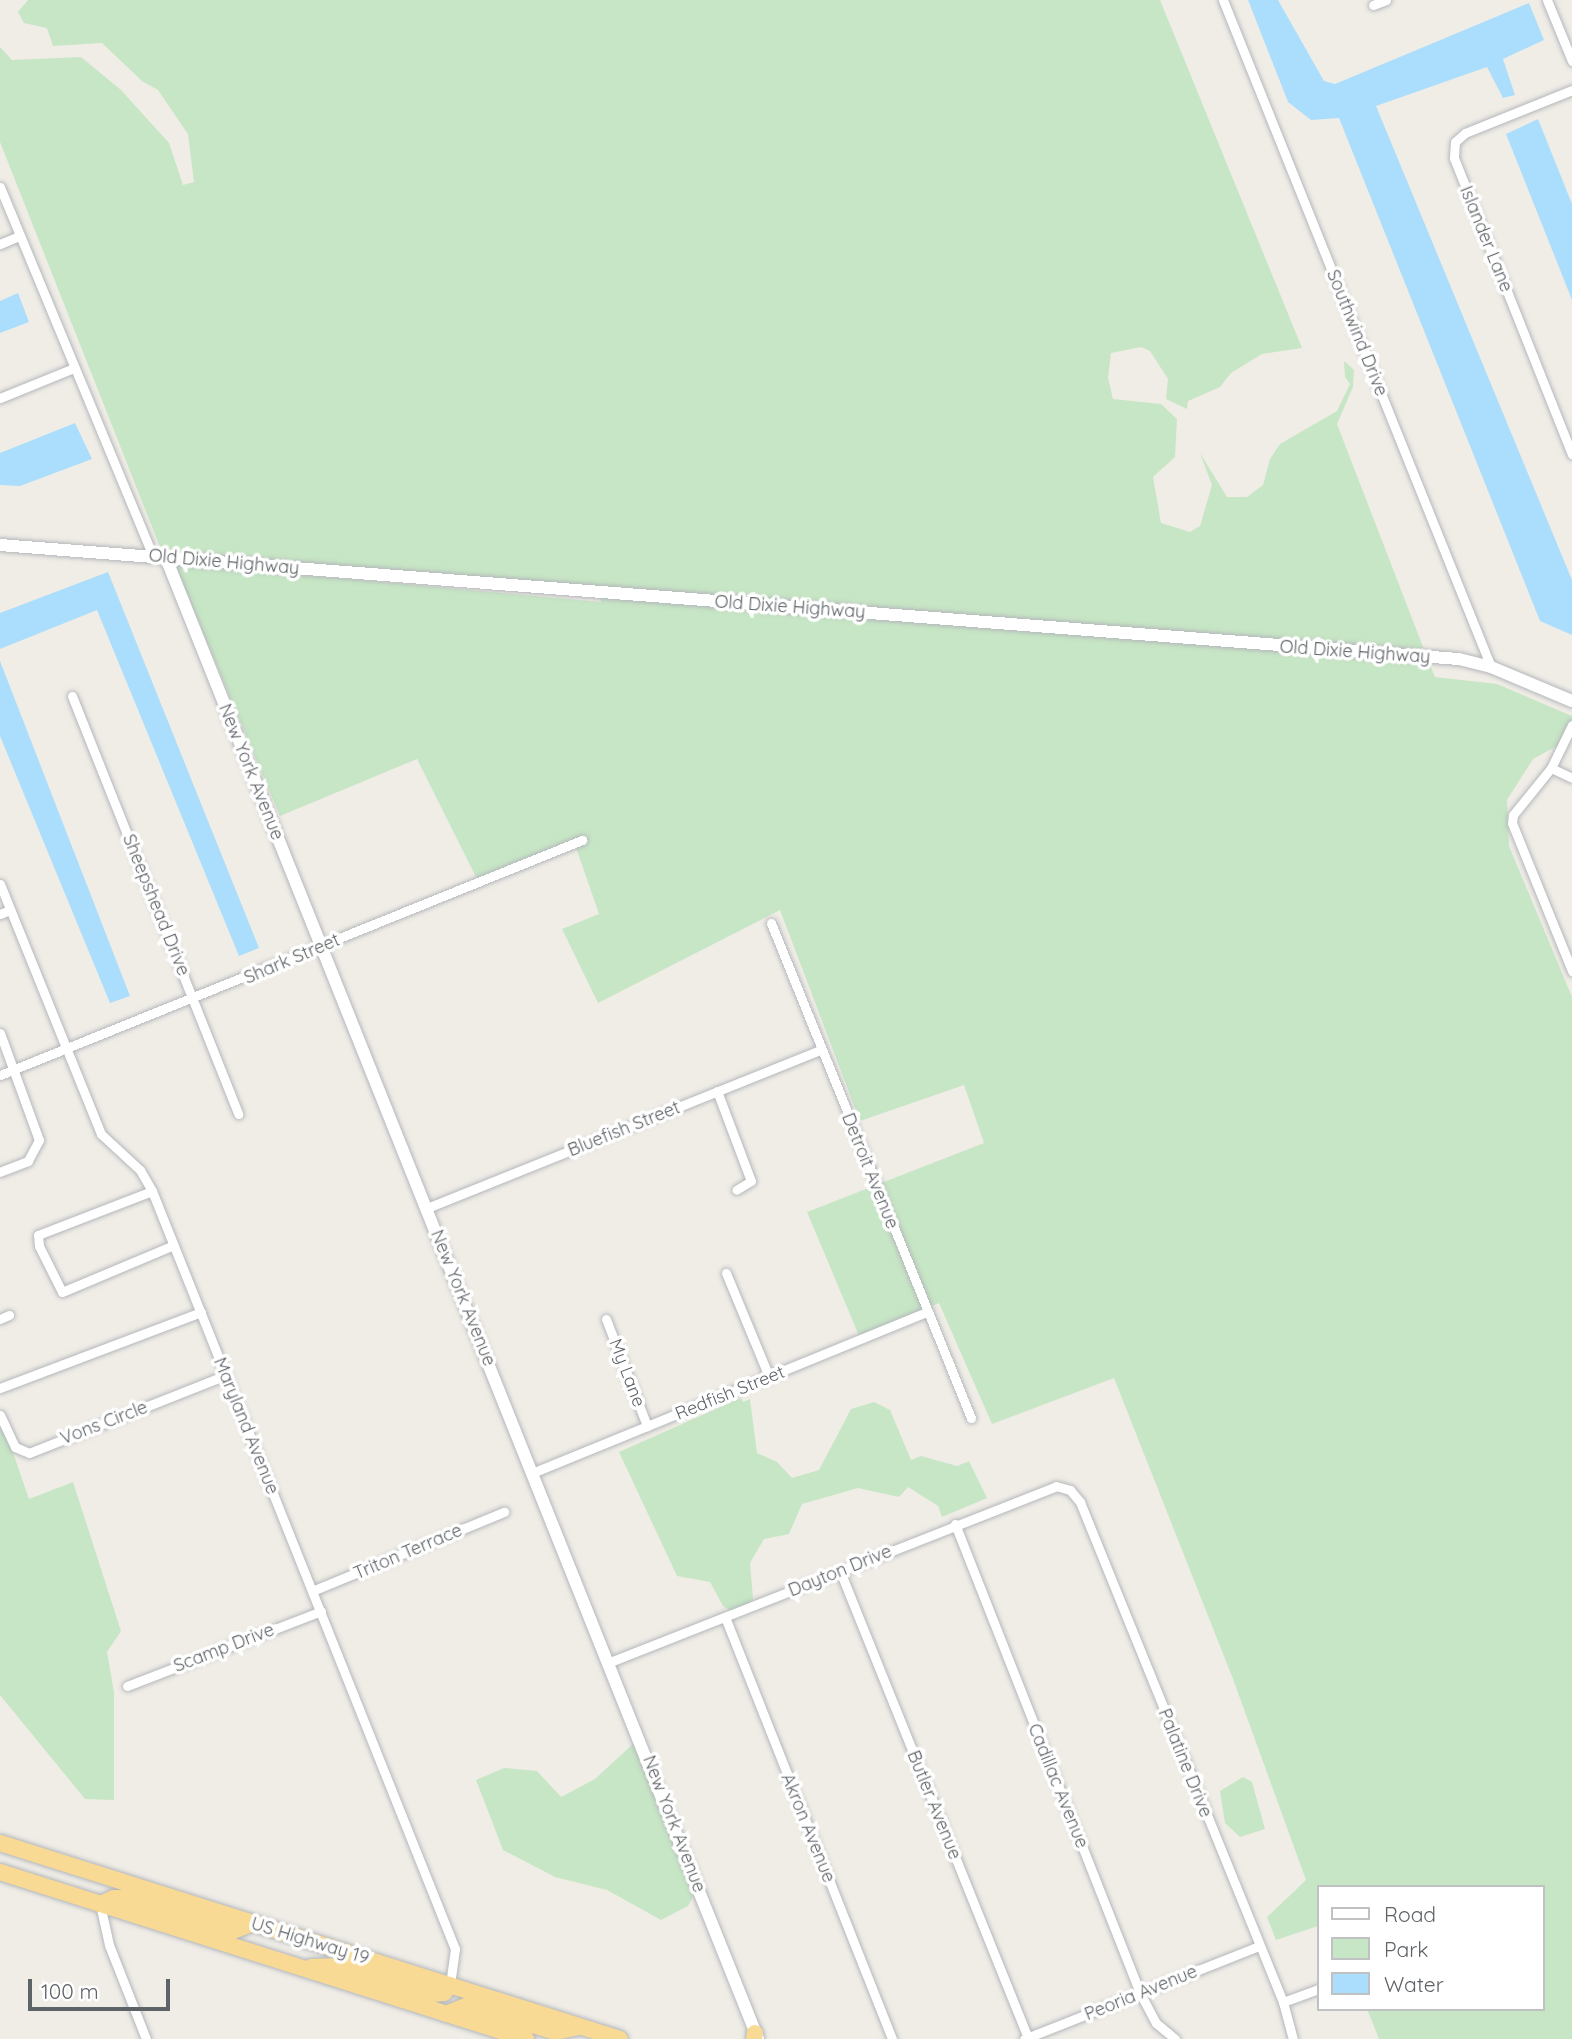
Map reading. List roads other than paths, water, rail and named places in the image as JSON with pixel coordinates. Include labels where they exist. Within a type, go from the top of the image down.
[{"type":"highway","name":"US Highway 19","points":[[0,1843],[620,2039]]},
{"type":"highway","points":[[75,1867],[100,1904],[129,1898],[233,1931],[253,1923]]},
{"type":"highway","name":"US Highway 19","points":[[0,1872],[526,2039]]},
{"type":"highway","points":[[298,1967],[341,1966],[432,1994],[444,1993],[450,1985]]},
{"type":"highway","points":[[446,2014],[468,2005],[555,2032],[581,2027]]},
{"type":"street","name":"Southwind Drive","points":[[1223,0],[1491,667]]},
{"type":"street","points":[[1373,5],[1386,0]]},
{"type":"street","points":[[1547,0],[1572,61]]},
{"type":"street","name":"Islander Lane","points":[[1572,90],[1465,133],[1455,142],[1454,158],[1572,454]]},
{"type":"street","name":"New York Avenue","points":[[0,187],[75,368],[159,557],[321,947],[610,1662],[756,2037]]},
{"type":"street","points":[[0,244],[19,236]]},
{"type":"street","points":[[0,398],[75,368]]},
{"type":"street","name":"Old Dixie Highway","points":[[0,545],[1459,659],[1491,667],[1572,701]]},
{"type":"street","name":"Sheepshead Drive","points":[[72,696],[238,1114]]},
{"type":"street","points":[[1572,725],[1551,768],[1513,815],[1513,823],[1572,971]]},
{"type":"street","points":[[1551,768],[1572,778]]},
{"type":"street","name":"Shark Street","points":[[0,1075],[194,1000],[582,840]]},
{"type":"street","name":"Maryland Avenue","points":[[0,884],[101,1134],[140,1170],[152,1191],[454,1949],[450,1985]]},
{"type":"street","points":[[0,914],[10,910]]},
{"type":"street","name":"Detroit Avenue","points":[[771,923],[971,1418]]},
{"type":"street","points":[[0,1033],[37,1129],[38,1148],[28,1161],[0,1172]]},
{"type":"street","name":"Bluefish Street","points":[[427,1208],[821,1050]]},
{"type":"street","points":[[717,1091],[751,1181],[736,1190]]},
{"type":"street","points":[[152,1191],[38,1235],[44,1258],[61,1292],[174,1245]]},
{"type":"street","points":[[726,1273],[769,1377]]},
{"type":"street","points":[[0,1388],[201,1312]]},
{"type":"street","name":"Redfish Street","points":[[532,1473],[928,1312]]},
{"type":"street","name":"My Lane","points":[[606,1319],[647,1426]]},
{"type":"street","name":"Vons Circle","points":[[0,1415],[15,1447],[29,1453],[226,1375]]},
{"type":"street","name":"Dayton Drive","points":[[610,1662],[1056,1486],[1070,1490]]},
{"type":"street","name":"Palatine Drive","points":[[1070,1490],[1080,1502],[1283,2003],[1293,2039]]},
{"type":"street","name":"Triton Terrace","points":[[312,1591],[504,1512]]},
{"type":"street","name":"Cadillac Avenue","points":[[955,1524],[1140,1993],[1156,2023],[1175,2039]]},
{"type":"street","name":"Butler Avenue","points":[[840,1572],[1026,2038]]},
{"type":"street","name":"Scamp Drive","points":[[127,1686],[321,1611]]},
{"type":"street","name":"Akron Avenue","points":[[725,1617],[892,2039]]},
{"type":"street","points":[[100,1904],[108,1945],[146,2039]]},
{"type":"street","name":"Peoria Avenue","points":[[1026,2038],[1259,1946]]},
{"type":"street","points":[[1283,2003],[1316,1990]]},
{"type":"water","points":[[1248,0],[1278,0],[1324,81],[1335,84],[1529,3],[1544,40],[1503,59],[1515,95],[1503,98],[1487,67],[1376,106],[1572,580],[1572,635],[1540,621],[1339,118],[1311,120],[1288,102]]},
{"type":"water","points":[[1538,119],[1572,204],[1572,300],[1506,134]]},
{"type":"water","points":[[18,293],[29,322],[0,333],[0,301]]},
{"type":"water","points":[[75,423],[92,459],[20,486],[0,485],[0,453]]},
{"type":"water","points":[[108,572],[259,948],[239,956],[97,610],[0,649],[0,613]]},
{"type":"water","points":[[0,661],[130,996],[110,1003],[0,736]]}]
